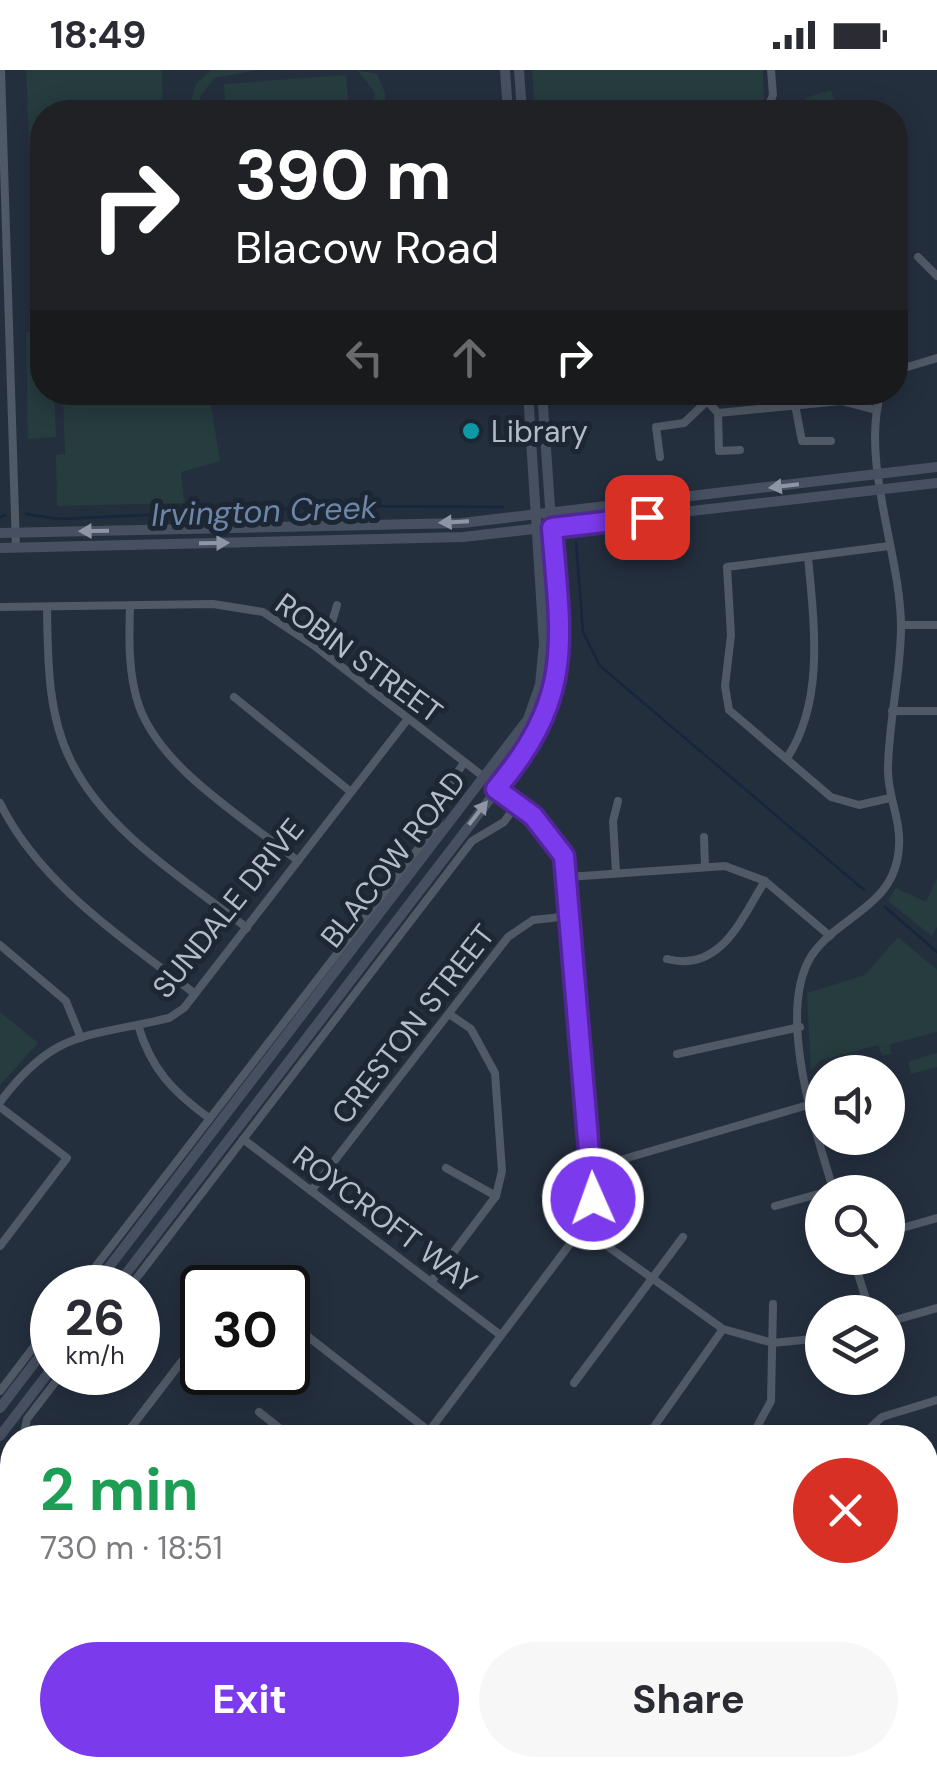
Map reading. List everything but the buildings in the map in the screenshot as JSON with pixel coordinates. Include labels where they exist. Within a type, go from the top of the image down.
[{"type":"main road","points":[[505,70],[507,100]]},
{"type":"main road","points":[[519,70],[521,100]]},
{"type":"main road","name":"BLACOW ROAD","points":[[111,1265],[522,730],[540,685],[544,644],[529,405]]},
{"type":"main road","name":"BLACOW ROAD","points":[[133,1265],[539,732],[555,689],[560,641],[543,405]]},
{"type":"main road","points":[[0,533],[462,522],[937,468]]},
{"type":"main road","points":[[0,548],[463,538],[937,482]]},
{"type":"main road","points":[[0,1408],[30,1369]]},
{"type":"main road","points":[[8,1425],[31,1395]]},
{"type":"street","points":[[1,70],[16,548]]},
{"type":"street","points":[[771,70],[771,100]]},
{"type":"street","points":[[918,257],[937,276]]},
{"type":"street","points":[[908,366],[937,358]]},
{"type":"street","points":[[660,457],[656,427],[684,423],[703,405]]},
{"type":"street","points":[[709,405],[718,414],[719,452],[740,450]]},
{"type":"street","points":[[718,414],[757,405]]},
{"type":"street","points":[[795,405],[802,441],[830,440]]},
{"type":"street","points":[[857,405],[876,410]]},
{"type":"street","points":[[805,1076],[800,1027],[803,976],[814,952],[869,906],[894,870],[900,848],[890,798],[892,711],[901,625],[881,474],[877,405]]},
{"type":"street","points":[[0,463],[12,463]]},
{"type":"street","points":[[889,546],[726,567],[730,634],[725,686],[729,710],[831,798],[846,804],[890,798]]},
{"type":"street","points":[[787,758],[802,735],[808,712],[816,634],[808,558]]},
{"type":"street","points":[[316,647],[330,630],[337,604]]},
{"type":"street","points":[[130,606],[130,657],[138,703],[149,729],[174,762],[298,861]]},
{"type":"street","name":"ROBIN STREET","points":[[0,607],[240,606],[263,612],[316,647],[517,804],[549,834],[564,856],[568,877]]},
{"type":"street","points":[[48,607],[48,671],[56,719],[70,759],[122,830],[246,928]]},
{"type":"street","points":[[901,625],[937,624]]},
{"type":"street","points":[[234,697],[351,792]]},
{"type":"street","points":[[892,711],[937,711]]},
{"type":"street","name":"SUNDALE DRIVE","points":[[0,1104],[36,1058],[61,1043],[169,1018],[195,994],[407,720]]},
{"type":"street","name":"BLACOW ROAD","points":[[97,1265],[438,823],[449,784],[464,763]]},
{"type":"street","points":[[616,872],[613,821],[618,801]]},
{"type":"street","points":[[0,803],[24,844],[75,898],[195,994]]},
{"type":"street","name":"BLACOW ROAD","points":[[147,1265],[472,841],[504,822],[517,804]]},
{"type":"street","points":[[704,837],[705,866]]},
{"type":"street","points":[[433,1425],[582,1228],[593,1199],[568,877],[705,866],[742,870],[765,881],[830,936]]},
{"type":"street","points":[[667,959],[684,964],[715,953],[765,881]]},
{"type":"street","name":"CRESTON STREET","points":[[311,1191],[521,925],[570,916]]},
{"type":"street","points":[[0,945],[66,1000],[82,1038]]},
{"type":"street","points":[[431,1282],[496,1196],[502,1171],[495,1073],[471,1029],[449,1014]]},
{"type":"street","points":[[138,1026],[160,1075],[174,1093],[209,1118]]},
{"type":"street","points":[[676,1054],[800,1027]]},
{"type":"street","points":[[0,1104],[68,1158],[0,1246]]},
{"type":"street","points":[[593,1168],[805,1106]]},
{"type":"street","name":"ROYCROFT WAY","points":[[243,1139],[500,1334]]},
{"type":"street","points":[[446,1168],[496,1196]]},
{"type":"street","points":[[775,1206],[805,1198]]},
{"type":"street","points":[[905,1227],[937,1218]]},
{"type":"street","points":[[582,1228],[722,1329],[773,1344],[805,1340]]},
{"type":"street","points":[[574,1384],[683,1238]]},
{"type":"street","points":[[757,1425],[770,1401],[773,1304]]},
{"type":"street","points":[[905,1317],[937,1308]]},
{"type":"street","points":[[655,1425],[722,1329]]},
{"type":"street","points":[[310,1339],[415,1425]]},
{"type":"street","points":[[0,1391],[30,1351]]},
{"type":"street","points":[[133,1425],[180,1364]]},
{"type":"street","points":[[26,1425],[45,1395]]},
{"type":"street","points":[[873,1425],[882,1417],[937,1400]]},
{"type":"street","points":[[259,1412],[276,1425]]},
{"type":"green space","points":[[26,70],[162,70],[163,100],[30,100],[30,157]]},
{"type":"green space","points":[[211,70],[258,70],[214,78],[200,100],[191,100],[196,84]]},
{"type":"green space","points":[[357,70],[377,74],[385,100],[374,100],[374,91]]},
{"type":"green space","points":[[532,70],[763,70],[763,100],[534,100]]},
{"type":"green space","points":[[346,75],[348,100],[225,100],[224,84]]},
{"type":"green space","points":[[831,90],[835,100],[806,100]]},
{"type":"green space","points":[[26,332],[30,332],[30,405],[55,405],[56,437],[28,439]]},
{"type":"green space","points":[[63,405],[211,405],[220,461],[181,472],[184,503],[57,506],[56,455],[65,454]]},
{"type":"green space","points":[[937,878],[937,927],[932,936],[888,901],[896,888],[926,902]]},
{"type":"green space","points":[[898,937],[937,970],[937,1032],[890,1044],[891,1054],[886,1055],[882,1055],[878,1045],[840,1055],[810,1055],[807,993],[865,975]]},
{"type":"green space","points":[[0,1012],[38,1043],[0,1085]]},
{"type":"green space","points":[[937,1053],[937,1067],[911,1074],[908,1062]]},
{"type":"waterway","name":"Irvington Creek","points":[[26,514],[59,519],[341,506],[503,507]]},
{"type":"waterway","name":"Irvington Creek","points":[[0,517],[5,515]]},
{"type":"waterway","name":"Irvington Creek","points":[[576,542],[583,632],[600,666],[864,890]]},
{"type":"waterway","name":"Irvington Creek","points":[[885,907],[937,952]]},
{"type":"place","name":"Library","points":[[471,431]]},
{"type":"route","points":[[593,1199],[564,856],[533,816],[496,789],[539,732],[555,689],[560,641],[552,528],[647,517]]}]
